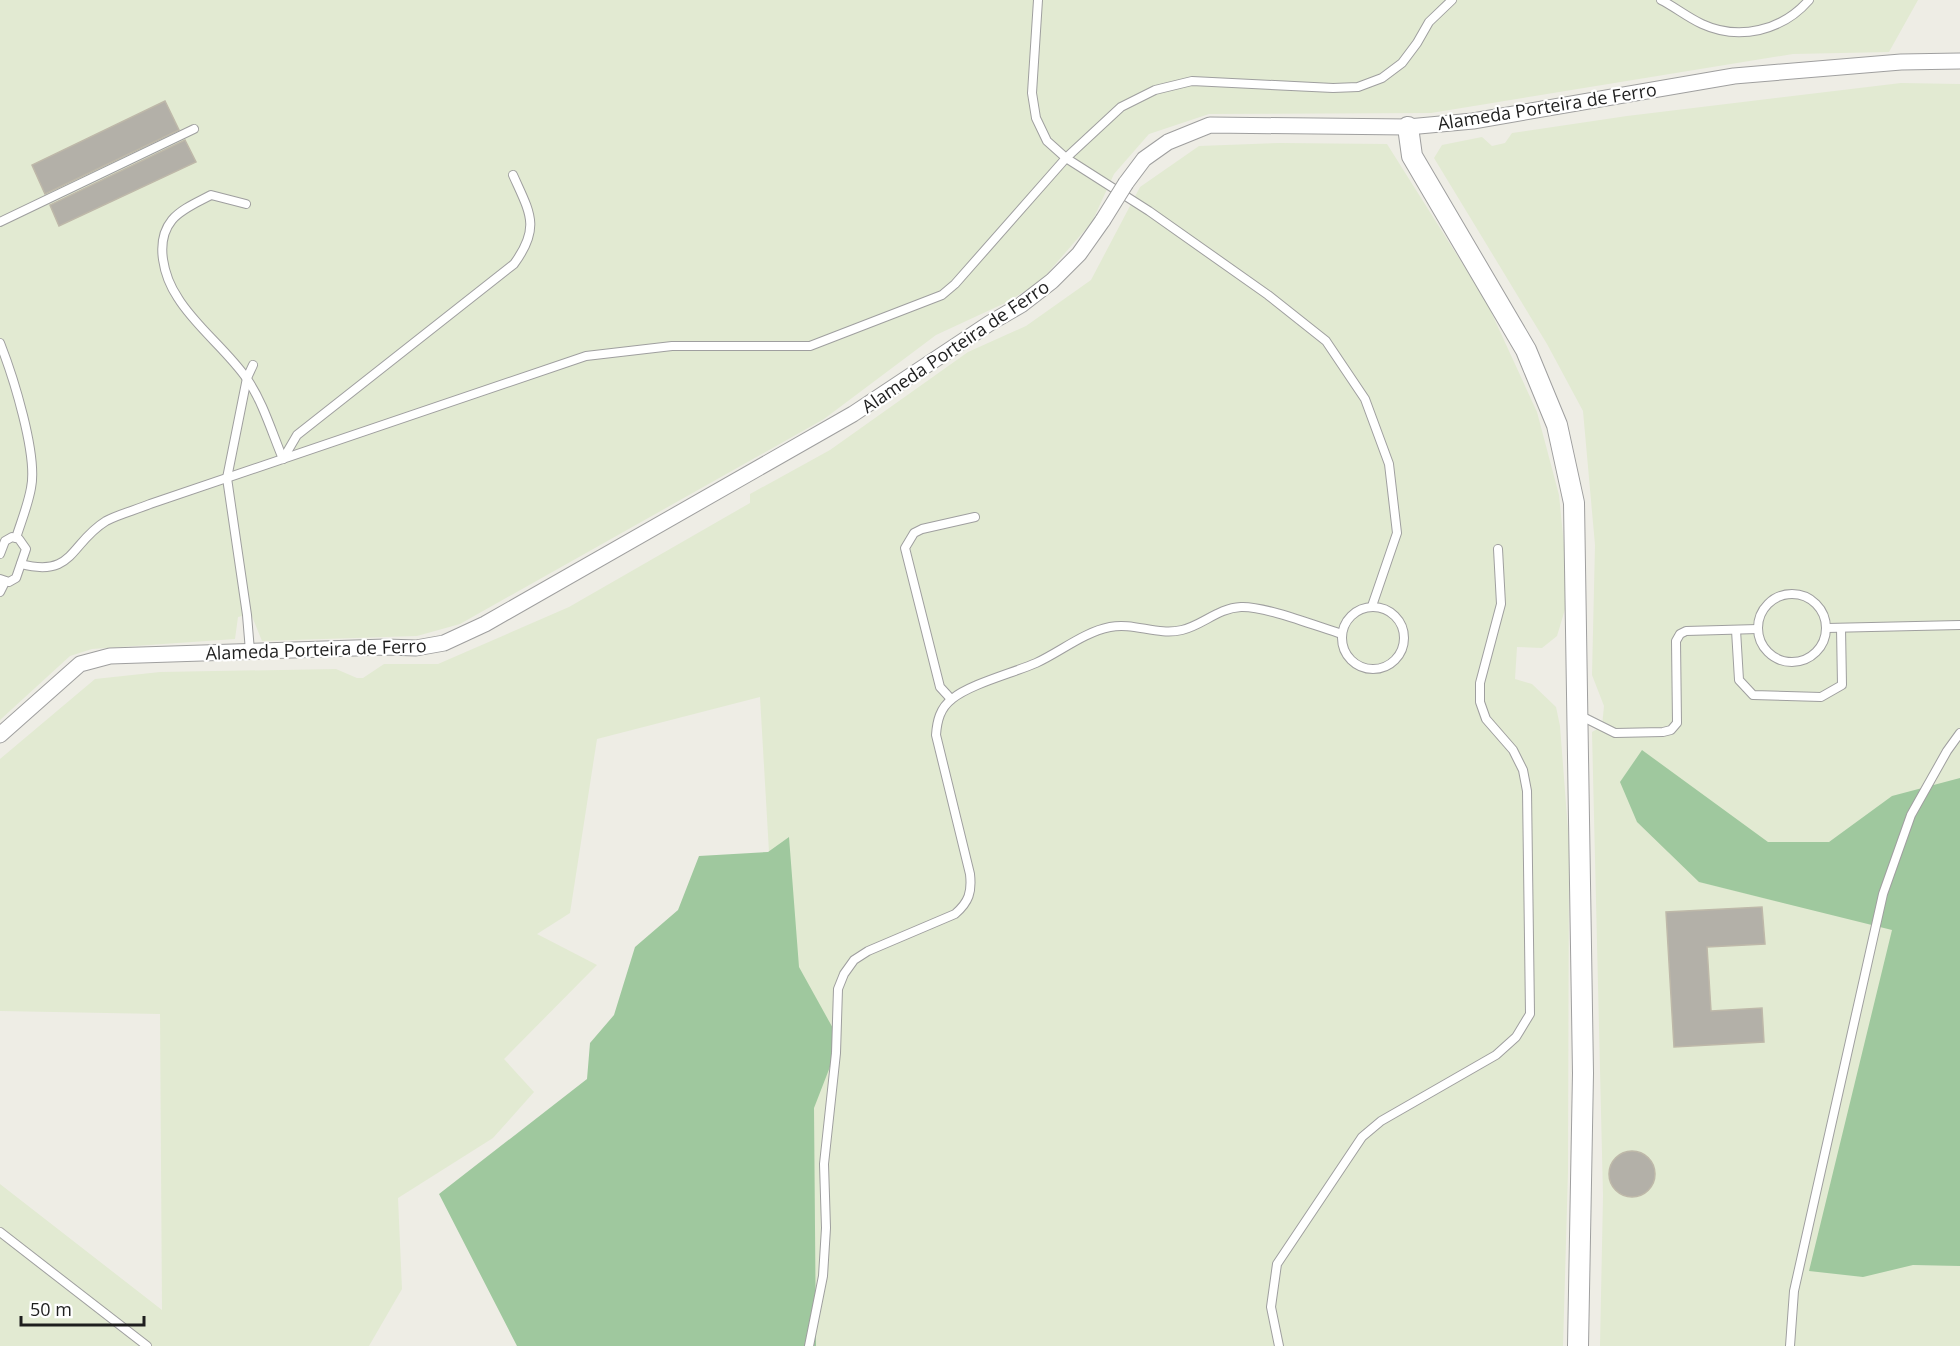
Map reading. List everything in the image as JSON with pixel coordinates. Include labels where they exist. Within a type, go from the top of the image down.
[{"type":"street","name":"Alameda Porteira de Ferro","points":[[0,735],[80,664],[110,656],[416,648],[444,643],[485,624],[853,414],[1021,305],[1052,281],[1079,254],[1144,159],[1168,142],[1210,125],[1408,127],[1473,121],[1734,76],[1901,62],[1960,61]]},
{"type":"street","points":[[1408,127],[1412,156],[1526,350],[1557,425],[1574,503],[1583,1073],[1578,1346]]},
{"type":"lane","points":[[1038,0],[1032,93],[1036,118],[1047,141],[1066,158],[1167,224],[1268,295],[1326,341],[1365,399],[1389,464],[1397,533],[1372,606]]},
{"type":"lane","points":[[21,564],[48,568],[57,566],[106,521],[586,356],[672,346],[810,346],[831,339],[942,295],[955,284],[1066,158],[1121,107],[1155,90],[1192,81],[1333,88],[1358,87],[1382,78],[1402,63],[1429,22],[1452,0]]},
{"type":"lane","points":[[1661,0],[1702,24],[1726,32],[1752,33],[1777,25],[1799,12],[1809,0]]},
{"type":"lane","points":[[0,222],[194,129]]},
{"type":"lane","points":[[283,459],[297,435],[514,264],[524,250],[530,233],[531,216],[513,175]]},
{"type":"lane","points":[[246,204],[211,195],[189,207],[172,220],[163,236],[162,262],[178,298],[247,378],[283,459]]},
{"type":"lane","points":[[0,343],[22,415],[32,468],[31,488],[16,538]]},
{"type":"lane","points":[[250,651],[227,478],[247,378],[253,365]]},
{"type":"lane","points":[[951,699],[940,687],[905,549],[908,540],[922,529],[975,517]]},
{"type":"lane","points":[[0,554],[5,541],[16,538],[23,542],[26,549],[16,578],[2,581],[0,592]]},
{"type":"lane","points":[[1279,1346],[1271,1307],[1277,1264],[1362,1137],[1380,1121],[1496,1055],[1516,1037],[1530,1014],[1527,791],[1523,770],[1513,750],[1486,719],[1480,702],[1480,683],[1501,604],[1498,549]]},
{"type":"lane","points":[[1787,594],[1806,597],[1815,602],[1826,619],[1827,628],[1825,639],[1815,655],[1798,663],[1788,663],[1770,655],[1760,639],[1758,629],[1762,611],[1777,597],[1787,594]]},
{"type":"lane","points":[[1372,606],[1389,611],[1402,625],[1404,643],[1396,659],[1382,668],[1364,668],[1356,664],[1345,651],[1342,634],[1349,618],[1363,608],[1372,606]]},
{"type":"lane","points":[[809,1346],[823,1276],[826,1228],[824,1164],[836,1053],[838,989],[844,974],[854,960],[868,951],[955,914],[970,897],[972,885],[970,874],[936,735],[937,722],[943,709],[951,699],[963,692],[1036,663],[1109,627],[1122,626],[1165,633],[1184,630],[1226,609],[1242,607],[1259,609],[1342,634]]},
{"type":"lane","points":[[1827,628],[1960,625]]},
{"type":"lane","points":[[1736,630],[1739,680],[1753,695],[1821,698],[1842,686],[1841,628]]},
{"type":"lane","points":[[1577,715],[1615,733],[1671,730],[1677,723],[1676,641],[1680,634],[1686,631],[1758,629]]},
{"type":"lane","points":[[1790,1346],[1794,1291],[1883,894],[1911,815],[1947,751],[1960,733]]},
{"type":"lane","points":[[0,1232],[147,1346]]},
{"type":"green space","points":[[0,0],[1918,0],[1889,52],[1793,54],[1431,113],[1209,114],[1149,134],[1114,174],[1092,222],[1039,283],[1005,303],[936,335],[824,419],[460,624],[417,636],[262,641],[251,614],[238,617],[235,639],[92,649],[70,656],[0,720]]},
{"type":"green space","points":[[1901,83],[1960,84],[1960,1346],[1600,1346],[1603,1196],[1592,732],[1602,726],[1604,706],[1592,675],[1595,545],[1583,411],[1547,344],[1434,158],[1442,145],[1482,137],[1492,146],[1505,143],[1512,133],[1627,116]]},
{"type":"green space","points":[[1280,143],[1387,144],[1486,301],[1537,412],[1559,495],[1569,596],[1557,636],[1542,648],[1517,647],[1515,679],[1532,684],[1556,707],[1560,726],[1569,843],[1568,1172],[1563,1346],[785,1346],[769,852],[760,697],[597,739],[570,913],[537,934],[597,965],[504,1059],[534,1092],[493,1138],[398,1198],[402,1289],[369,1346],[0,1346],[0,1184],[162,1310],[160,1014],[0,1011],[0,759],[95,679],[160,672],[336,669],[357,678],[363,678],[384,664],[438,664],[569,607],[750,503],[750,494],[830,450],[968,352],[1026,326],[1091,280],[1140,187],[1199,146]]},
{"type":"green space","points":[[1642,750],[1768,842],[1829,842],[1892,796],[1960,778],[1960,1266],[1913,1265],[1863,1277],[1809,1271],[1892,930],[1699,882],[1637,822],[1620,782]]},
{"type":"green space","points":[[789,837],[799,967],[840,1041],[814,1108],[816,1346],[517,1346],[439,1194],[587,1079],[590,1043],[614,1015],[635,947],[678,910],[699,856],[768,852]]},
{"type":"building","points":[[165,101],[179,130],[45,194],[32,165]]},
{"type":"building","points":[[185,140],[196,162],[59,226],[50,205]]},
{"type":"building","points":[[1762,907],[1765,944],[1707,947],[1711,1011],[1762,1008],[1764,1042],[1674,1047],[1666,912]]},
{"type":"building","points":[[1632,1151],[1648,1158],[1655,1174],[1648,1190],[1632,1197],[1616,1190],[1609,1174],[1616,1158]]}]
